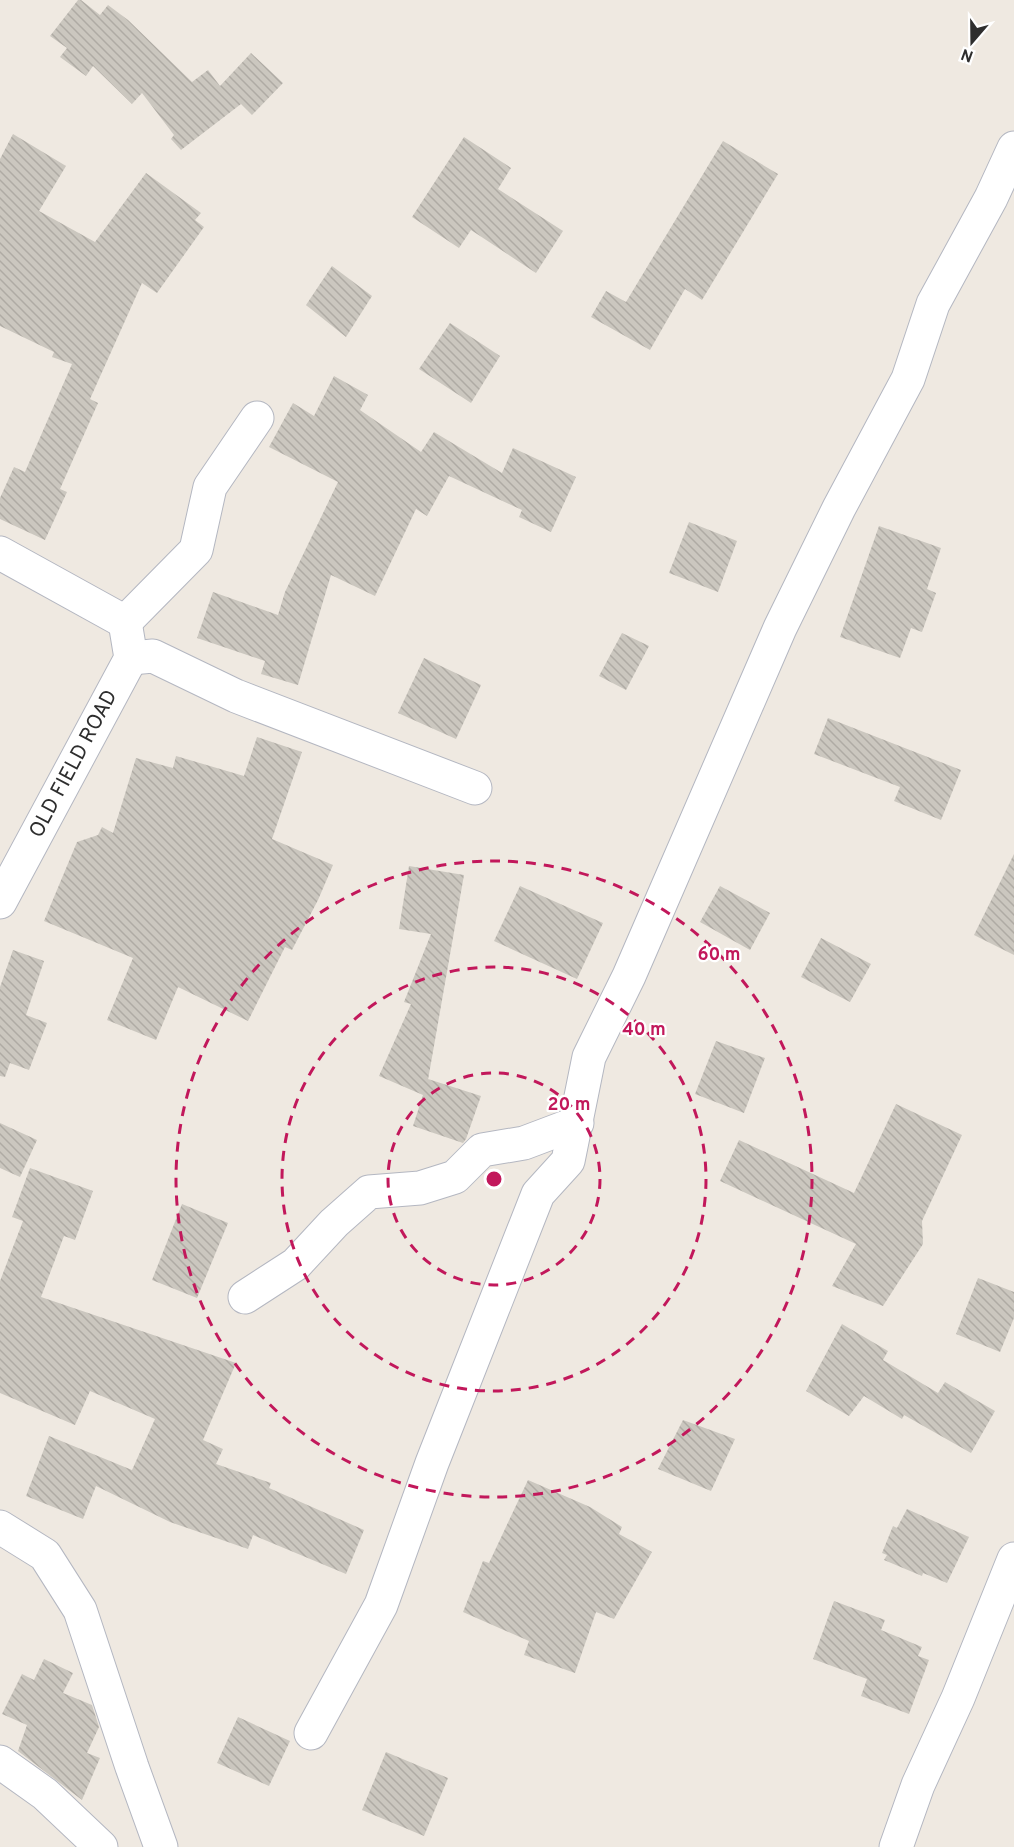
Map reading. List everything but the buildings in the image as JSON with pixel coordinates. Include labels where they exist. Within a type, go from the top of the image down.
[{"type":"street","points":[[311,1733],[381,1605],[440,1441],[538,1194],[568,1161],[589,1057],[629,976],[754,687],[839,508],[908,379],[933,304],[991,198],[1014,148]]},
{"type":"street","points":[[125,622],[196,550],[210,487],[257,418]]},
{"type":"street","points":[[0,553],[125,622]]},
{"type":"street","points":[[125,622],[131,658],[153,656],[237,696],[475,788]]},
{"type":"street","name":"OLD FIELD ROAD","points":[[0,902],[131,658]]},
{"type":"street","points":[[245,1297],[296,1264],[334,1223],[369,1192],[420,1188],[455,1177],[482,1150],[524,1143],[577,1123]]},
{"type":"street","points":[[0,1527],[45,1555],[80,1610],[161,1847]]},
{"type":"street","points":[[896,1847],[918,1785],[958,1698],[1014,1559]]},
{"type":"street","points":[[0,1762],[45,1794],[100,1847]]}]
